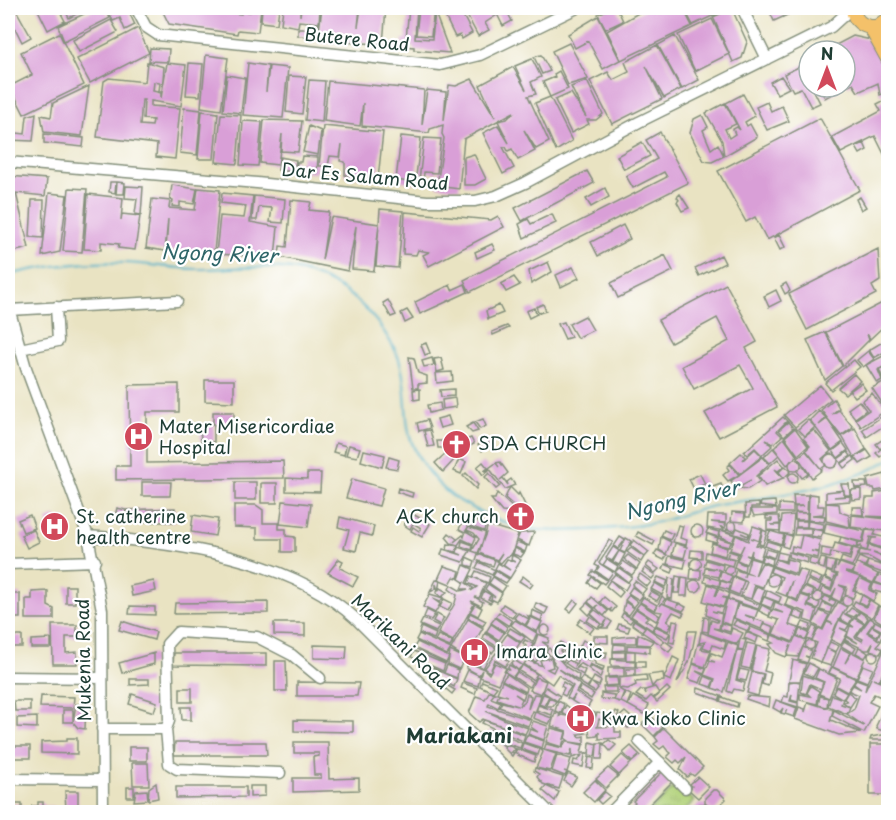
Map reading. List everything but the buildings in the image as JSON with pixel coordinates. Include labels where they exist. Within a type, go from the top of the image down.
[{"type":"main road","points":[[854,12],[871,28],[888,59]]},
{"type":"main road","points":[[871,28],[882,25],[888,19]]},
{"type":"street","name":"Butere Road","points":[[136,8],[146,27],[158,34],[440,65],[454,64],[480,55],[577,8]]},
{"type":"street","points":[[742,8],[767,59]]},
{"type":"street","name":"Dar Es Salam Road","points":[[8,162],[257,183],[427,201],[475,201],[496,196],[525,183],[639,122],[831,27],[854,12]]},
{"type":"street","points":[[8,307],[177,301]]},
{"type":"street","name":"Mukenia Road","points":[[8,307],[20,349],[88,536],[94,561],[102,610],[103,813]]},
{"type":"street","points":[[20,349],[58,341],[60,332],[56,307]]},
{"type":"street","name":"Marikani Road","points":[[88,536],[149,543],[246,561],[281,573],[329,599],[356,619],[549,813]]},
{"type":"street","points":[[8,564],[94,561]]},
{"type":"street","points":[[280,773],[177,769],[170,764],[166,729],[169,721],[167,644],[178,633],[257,637],[292,655],[320,678]]},
{"type":"street","points":[[8,677],[102,678]]},
{"type":"street","points":[[102,729],[166,729]]},
{"type":"street","points":[[639,741],[685,788]]},
{"type":"street","points":[[615,811],[660,762]]},
{"type":"street","points":[[8,779],[102,780]]},
{"type":"green space","points":[[674,787],[681,793],[684,791],[694,801],[683,812],[649,812]]},
{"type":"waterway","name":"Ngong River","points":[[8,275],[67,265],[112,263],[194,269],[281,268],[322,278],[358,301],[377,322],[393,346],[403,375],[412,444],[432,476],[451,495],[470,507],[523,528],[552,531],[588,530],[653,523],[710,507],[828,485],[870,470],[888,460]]},
{"type":"place","name":"Mater Misericordiae Hospital","points":[[138,437]]},
{"type":"place","name":"SDA CHURCH","points":[[457,444]]},
{"type":"place","name":"ACK church","points":[[520,517]]},
{"type":"place","name":"St. catherine health centre","points":[[55,527]]},
{"type":"place","name":"Imara Clinic","points":[[475,652]]},
{"type":"place","name":"Kwa Kioko Clinic","points":[[580,719]]},
{"type":"district","name":"Mariakani","points":[[459,736]]}]
